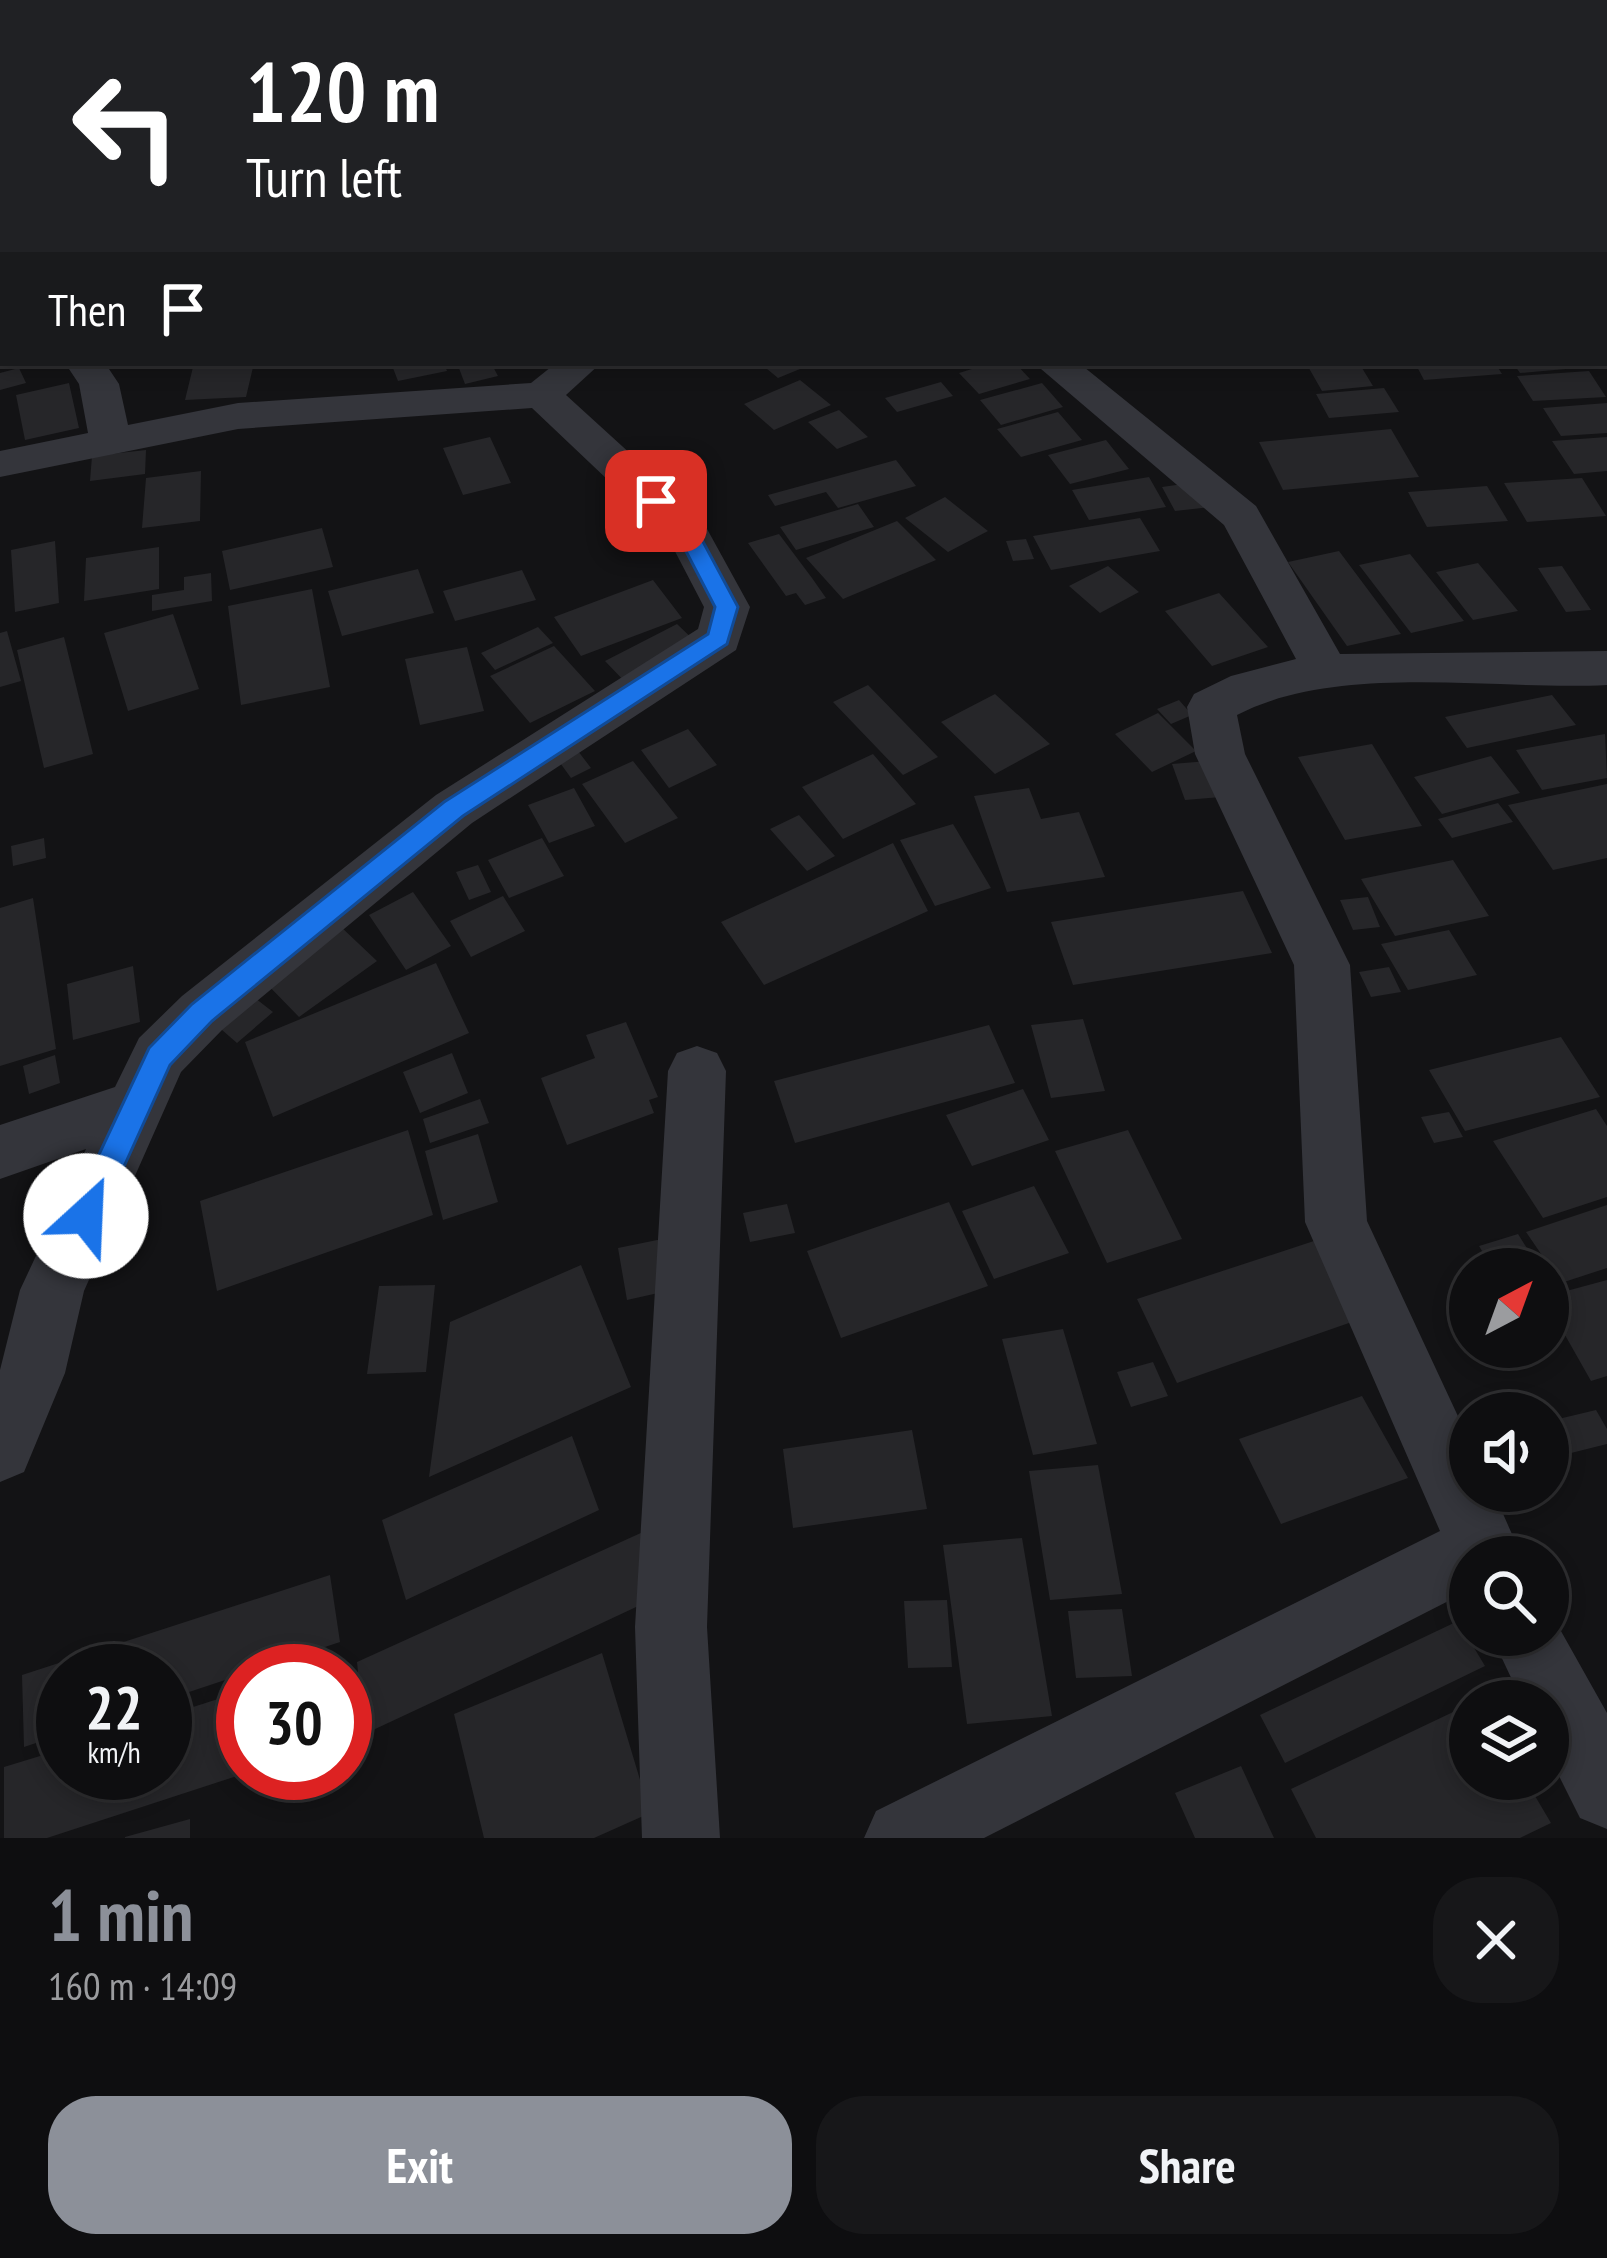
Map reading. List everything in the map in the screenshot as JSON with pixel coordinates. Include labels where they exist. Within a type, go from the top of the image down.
[{"type":"street","points":[[88,366],[99,384],[110,439]]},
{"type":"street","points":[[1058,366],[1241,516],[1327,673]]},
{"type":"street","points":[[0,464],[238,416],[562,379],[685,528],[727,607],[719,638],[436,823],[202,1013],[159,1057],[52,1290],[32,1373],[0,1448]]},
{"type":"street","points":[[1478,1536],[1336,1222],[1322,965],[1220,754],[1211,707],[1239,687],[1327,673],[1606,670]]},
{"type":"street","points":[[681,1838],[671,1627],[698,1070]]},
{"type":"street","points":[[0,1151],[137,1106]]},
{"type":"street","points":[[903,1838],[1449,1570]]},
{"type":"street","points":[[1538,1656],[1607,1791]]},
{"type":"building","points":[[193,366],[253,366],[246,397],[185,400]]},
{"type":"building","points":[[392,366],[445,366],[447,371],[398,381]]},
{"type":"building","points":[[458,366],[493,366],[498,376],[465,384]]},
{"type":"building","points":[[764,366],[800,369],[778,378]]},
{"type":"building","points":[[981,366],[1018,366],[1030,379],[979,394],[959,373]]},
{"type":"building","points":[[1308,366],[1361,366],[1373,386],[1322,391]]},
{"type":"building","points":[[1417,366],[1497,366],[1502,374],[1424,380]]},
{"type":"building","points":[[1515,366],[1599,366],[1520,373]]},
{"type":"building","points":[[19,368],[26,383],[0,390],[0,373]]},
{"type":"building","points":[[1589,371],[1606,397],[1533,401],[1517,376]]},
{"type":"building","points":[[800,380],[831,405],[774,430],[744,404]]},
{"type":"building","points":[[941,382],[953,396],[897,412],[885,398]]},
{"type":"building","points":[[69,383],[79,428],[25,440],[16,395]]},
{"type":"building","points":[[1042,383],[1063,407],[1001,425],[980,400]]},
{"type":"building","points":[[1384,388],[1399,412],[1329,418],[1316,394]]},
{"type":"building","points":[[1607,403],[1607,433],[1561,436],[1543,408]]},
{"type":"building","points":[[839,410],[868,437],[837,449],[808,422]]},
{"type":"building","points":[[1058,412],[1082,440],[1021,457],[997,429]]},
{"type":"building","points":[[1391,429],[1419,477],[1283,490],[1259,442]]},
{"type":"building","points":[[490,437],[511,483],[463,495],[443,448]]},
{"type":"building","points":[[1607,437],[1607,471],[1574,474],[1552,441]]},
{"type":"building","points":[[1106,440],[1129,469],[1070,484],[1048,455]]},
{"type":"building","points":[[146,450],[145,474],[90,481],[92,456]]},
{"type":"building","points":[[896,460],[916,486],[838,508],[826,492],[775,506],[768,495]]},
{"type":"building","points":[[201,471],[200,521],[142,528],[146,478]]},
{"type":"building","points":[[1149,477],[1166,507],[1089,520],[1072,490]]},
{"type":"building","points":[[1582,478],[1606,516],[1527,522],[1504,483]]},
{"type":"building","points":[[1197,482],[1211,507],[1175,511],[1162,487]]},
{"type":"building","points":[[1487,486],[1508,521],[1427,527],[1408,492]]},
{"type":"building","points":[[945,497],[988,531],[948,552],[905,518]]},
{"type":"building","points":[[858,504],[874,527],[796,550],[780,527]]},
{"type":"building","points":[[1140,518],[1160,551],[1051,570],[1033,536]]},
{"type":"building","points":[[897,521],[936,560],[843,599],[806,558]]},
{"type":"building","points":[[322,528],[333,567],[230,590],[222,551]]},
{"type":"building","points":[[779,534],[826,598],[805,605],[796,593],[786,596],[748,543]]},
{"type":"building","points":[[1026,539],[1034,559],[1013,561],[1006,541]]},
{"type":"building","points":[[55,541],[59,603],[15,612],[11,550]]},
{"type":"building","points":[[159,547],[159,589],[84,601],[86,558]]},
{"type":"building","points":[[1339,551],[1401,634],[1347,646],[1288,562]]},
{"type":"building","points":[[1410,554],[1464,621],[1411,633],[1359,565]]},
{"type":"building","points":[[1478,563],[1518,611],[1473,620],[1436,572]]},
{"type":"building","points":[[1108,566],[1139,592],[1100,613],[1069,586]]},
{"type":"building","points":[[1562,566],[1591,610],[1566,612],[1538,568]]},
{"type":"building","points":[[418,569],[434,613],[342,636],[328,591]]},
{"type":"building","points":[[522,570],[536,600],[455,621],[443,591]]},
{"type":"building","points":[[211,573],[212,601],[152,611],[152,595],[184,590],[184,577]]},
{"type":"building","points":[[653,580],[682,618],[581,656],[554,617]]},
{"type":"building","points":[[312,589],[330,687],[241,705],[228,606]]},
{"type":"building","points":[[1219,593],[1268,647],[1212,666],[1165,611]]},
{"type":"building","points":[[173,614],[199,689],[128,711],[104,633]]},
{"type":"building","points":[[677,624],[700,646],[627,684],[605,661]]},
{"type":"building","points":[[538,627],[553,643],[495,670],[481,653]]},
{"type":"building","points":[[7,631],[21,681],[0,687],[0,633]]},
{"type":"building","points":[[64,637],[93,754],[44,768],[17,650]]},
{"type":"building","points":[[554,646],[595,691],[530,723],[490,676]]},
{"type":"building","points":[[467,647],[484,711],[420,725],[405,659]]},
{"type":"building","points":[[868,685],[938,757],[903,775],[833,702]]},
{"type":"building","points":[[995,694],[1050,744],[995,774],[941,722]]},
{"type":"building","points":[[1552,695],[1576,725],[1467,748],[1445,717]]},
{"type":"building","points":[[1179,700],[1192,715],[1171,724],[1157,709]]},
{"type":"building","points":[[1158,713],[1196,751],[1152,772],[1115,734]]},
{"type":"building","points":[[688,729],[717,765],[669,788],[641,750]]},
{"type":"building","points":[[1605,734],[1607,778],[1542,790],[1516,750]]},
{"type":"building","points":[[1372,744],[1422,826],[1345,840],[1298,757]]},
{"type":"building","points":[[578,751],[591,768],[571,778],[558,760]]},
{"type":"building","points":[[873,754],[916,804],[843,839],[802,787]]},
{"type":"building","points":[[1491,756],[1520,793],[1442,814],[1414,777]]},
{"type":"building","points":[[633,761],[678,818],[625,843],[582,784]]},
{"type":"building","points":[[1208,761],[1221,797],[1185,800],[1172,764]]},
{"type":"building","points":[[1607,784],[1607,858],[1553,870],[1508,805]]},
{"type":"building","points":[[574,788],[595,826],[549,843],[528,805]]},
{"type":"building","points":[[1029,788],[1041,819],[1079,812],[1105,877],[1007,892],[974,796]]},
{"type":"building","points":[[1498,803],[1513,822],[1452,838],[1438,819]]},
{"type":"building","points":[[799,815],[835,856],[807,871],[770,829]]},
{"type":"building","points":[[953,824],[991,888],[935,906],[900,840]]},
{"type":"building","points":[[44,838],[46,858],[13,866],[11,846]]},
{"type":"building","points":[[542,838],[564,876],[509,898],[488,860]]},
{"type":"building","points":[[893,843],[928,911],[764,985],[721,922]]},
{"type":"building","points":[[1453,860],[1489,916],[1395,936],[1361,879]]},
{"type":"building","points":[[478,865],[491,892],[469,900],[456,872]]},
{"type":"building","points":[[1243,891],[1272,953],[1073,985],[1051,922]]},
{"type":"building","points":[[413,892],[451,946],[406,970],[369,915]]},
{"type":"building","points":[[503,896],[525,931],[471,957],[450,921]]},
{"type":"building","points":[[1368,897],[1380,927],[1353,930],[1340,900]]},
{"type":"building","points":[[33,898],[56,1049],[0,1066],[0,908]]},
{"type":"building","points":[[340,926],[377,961],[299,1017],[263,980]]},
{"type":"building","points":[[1449,930],[1477,975],[1408,990],[1381,944]]},
{"type":"building","points":[[436,963],[469,1033],[273,1117],[245,1042]]},
{"type":"building","points":[[133,966],[140,1022],[73,1040],[67,984]]},
{"type":"building","points":[[1389,967],[1401,992],[1371,997],[1359,972]]},
{"type":"building","points":[[250,994],[273,1012],[237,1043],[214,1023]]},
{"type":"building","points":[[1083,1019],[1105,1091],[1051,1098],[1031,1025]]},
{"type":"building","points":[[626,1022],[658,1097],[649,1100],[654,1113],[567,1145],[541,1078],[595,1058],[586,1035]]},
{"type":"building","points":[[989,1025],[1015,1083],[795,1143],[774,1081]]},
{"type":"building","points":[[1561,1037],[1600,1097],[1465,1131],[1429,1070]]},
{"type":"building","points":[[452,1053],[468,1093],[420,1113],[403,1072]]},
{"type":"building","points":[[55,1055],[60,1083],[29,1094],[23,1066]]},
{"type":"building","points":[[1023,1089],[1049,1140],[972,1166],[946,1115]]},
{"type":"building","points":[[480,1099],[489,1123],[430,1143],[423,1119]]},
{"type":"building","points":[[1596,1109],[1607,1126],[1607,1197],[1543,1218],[1493,1141]]},
{"type":"building","points":[[1449,1112],[1463,1137],[1434,1143],[1421,1117]]},
{"type":"building","points":[[408,1130],[433,1215],[217,1291],[200,1201]]},
{"type":"building","points":[[1128,1130],[1182,1239],[1107,1263],[1055,1151]]},
{"type":"building","points":[[478,1134],[498,1202],[443,1220],[425,1151]]},
{"type":"building","points":[[1034,1186],[1069,1253],[994,1279],[962,1211]]},
{"type":"building","points":[[949,1202],[988,1286],[841,1338],[807,1251]]},
{"type":"building","points":[[787,1204],[795,1233],[750,1242],[743,1213]]},
{"type":"building","points":[[1607,1205],[1607,1268],[1569,1280],[1569,1248],[1537,1248],[1526,1232]]},
{"type":"building","points":[[1518,1234],[1527,1248],[1480,1248]]},
{"type":"building","points":[[667,1238],[676,1289],[627,1300],[618,1248]]},
{"type":"building","points":[[1323,1238],[1369,1316],[1177,1383],[1137,1299]]},
{"type":"building","points":[[581,1265],[631,1387],[429,1477],[450,1322]]},
{"type":"building","points":[[1607,1280],[1607,1376],[1591,1381],[1569,1342],[1569,1290]]},
{"type":"building","points":[[435,1285],[426,1372],[367,1374],[379,1286]]},
{"type":"building","points":[[1063,1329],[1097,1444],[1033,1455],[1002,1339]]},
{"type":"building","points":[[1153,1362],[1168,1396],[1131,1407],[1117,1372]]},
{"type":"building","points":[[1362,1396],[1408,1478],[1281,1524],[1239,1439]]},
{"type":"building","points":[[1596,1410],[1607,1429],[1607,1444],[1569,1454],[1569,1416]]},
{"type":"building","points":[[912,1430],[927,1509],[793,1528],[783,1449]]},
{"type":"building","points":[[572,1436],[599,1510],[406,1600],[382,1520]]},
{"type":"building","points":[[1098,1465],[1122,1594],[1050,1600],[1029,1471]]},
{"type":"building","points":[[643,1532],[666,1593],[373,1730],[372,1655]]},
{"type":"building","points":[[1022,1538],[1052,1716],[967,1724],[943,1545]]},
{"type":"building","points":[[330,1575],[340,1642],[216,1644],[216,1683],[192,1691],[192,1644],[117,1644]]},
{"type":"building","points":[[947,1600],[952,1667],[908,1668],[904,1601]]},
{"type":"building","points":[[1122,1609],[1132,1676],[1076,1678],[1068,1611]]},
{"type":"building","points":[[1449,1625],[1449,1656],[1479,1656],[1485,1666],[1285,1763],[1260,1715]]},
{"type":"building","points":[[602,1653],[650,1813],[594,1838],[484,1838],[454,1714]]},
{"type":"building","points":[[36,1670],[36,1743],[24,1747],[22,1675]]},
{"type":"building","points":[[216,1700],[216,1783],[192,1791],[192,1707]]},
{"type":"building","points":[[1449,1714],[1449,1800],[1537,1800],[1551,1823],[1520,1838],[1316,1838],[1291,1789]]},
{"type":"building","points":[[36,1757],[36,1800],[163,1800],[47,1838],[4,1838],[4,1767]]},
{"type":"building","points":[[1241,1766],[1274,1838],[1195,1838],[1175,1793]]},
{"type":"building","points":[[190,1819],[190,1838],[125,1838],[125,1837]]},
{"type":"route","points":[[86,1216],[159,1057],[202,1013],[454,809],[719,638],[727,607],[685,528],[656,501]]}]
